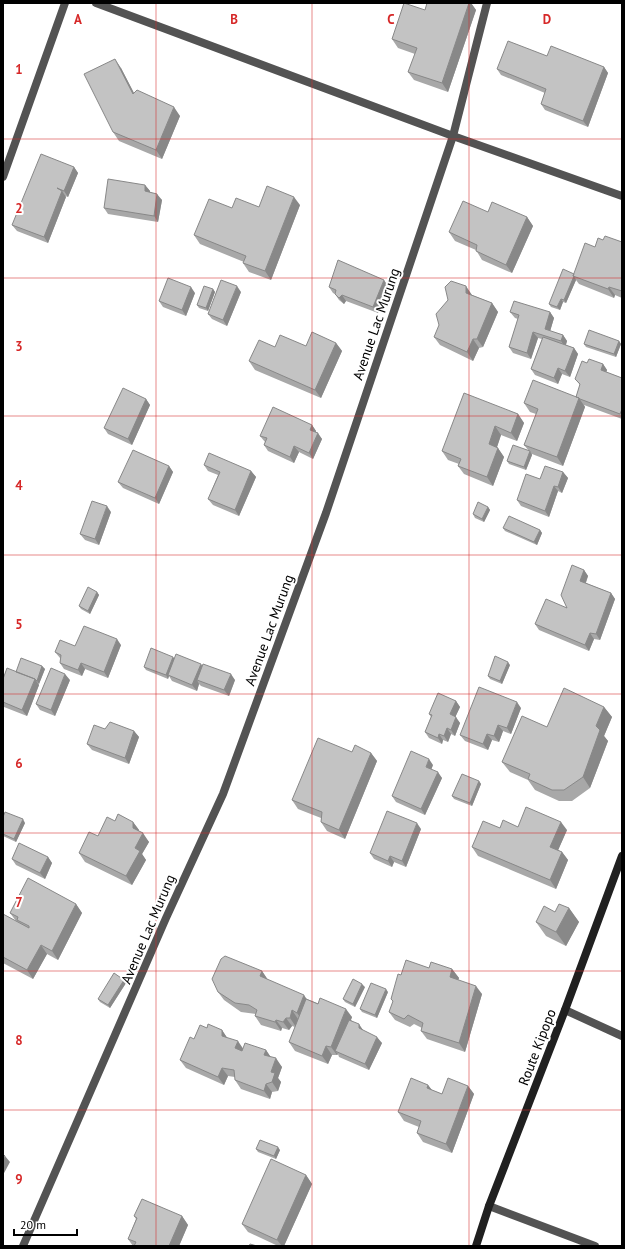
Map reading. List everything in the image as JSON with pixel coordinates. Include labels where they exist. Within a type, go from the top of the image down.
[{"type":"main road","name":"Route Kipopo","points":[[476,1246],[489,1206],[565,1010],[622,856]]},
{"type":"street","points":[[3,176],[65,3]]},
{"type":"street","points":[[96,3],[453,136],[622,196]]},
{"type":"street","name":"Avenue Lac Murung","points":[[23,1246],[166,918],[222,794],[326,513],[453,136],[487,3]]},
{"type":"street","points":[[565,1010],[622,1036]]},
{"type":"street","points":[[489,1206],[595,1246]]},
{"type":"building","points":[[404,3],[425,10],[427,3],[469,3],[442,83],[408,72],[417,48],[392,39]]},
{"type":"building","points":[[508,41],[547,56],[551,46],[604,67],[583,121],[541,104],[546,89],[497,69]]},
{"type":"building","points":[[115,59],[133,94],[137,90],[174,107],[156,150],[113,132],[84,74]]},
{"type":"building","points":[[41,154],[74,167],[64,191],[57,188],[62,191],[44,237],[12,225]]},
{"type":"building","points":[[108,179],[145,185],[145,191],[157,194],[154,216],[104,208]]},
{"type":"building","points":[[267,186],[294,197],[265,271],[243,263],[246,256],[194,235],[209,199],[232,208],[236,198],[259,207]]},
{"type":"building","points":[[463,201],[488,212],[492,202],[527,217],[506,265],[476,251],[477,245],[449,232]]},
{"type":"building","points":[[605,236],[622,242],[622,291],[609,287],[608,289],[573,276],[585,243],[595,247],[598,238],[603,240]]},
{"type":"building","points":[[338,260],[384,280],[373,307],[342,295],[339,298],[335,294],[336,290],[329,287]]},
{"type":"building","points":[[563,269],[574,274],[574,276],[564,300],[561,299],[557,307],[549,304]]},
{"type":"building","points":[[168,278],[191,287],[182,310],[159,301]]},
{"type":"building","points":[[221,280],[237,286],[223,320],[208,314]]},
{"type":"building","points":[[451,281],[466,286],[466,293],[492,303],[477,339],[473,339],[467,352],[434,337],[439,325],[436,314],[448,300],[445,287]]},
{"type":"building","points":[[204,286],[213,289],[206,308],[197,305]]},
{"type":"building","points":[[514,301],[550,312],[545,329],[563,335],[561,341],[533,332],[527,353],[509,347],[519,315],[510,312]]},
{"type":"building","points":[[589,330],[619,341],[614,354],[584,344]]},
{"type":"building","points":[[312,332],[336,343],[315,390],[249,361],[259,340],[275,347],[280,335],[306,346]]},
{"type":"building","points":[[543,337],[574,348],[565,371],[558,368],[554,378],[531,369]]},
{"type":"building","points":[[589,359],[603,364],[601,370],[622,378],[622,409],[620,414],[576,397],[580,384],[575,379],[582,361],[587,363]]},
{"type":"building","points":[[533,380],[579,398],[557,457],[524,445],[538,409],[524,403]]},
{"type":"building","points":[[123,388],[146,399],[128,439],[104,428]]},
{"type":"building","points":[[464,393],[518,414],[511,433],[495,426],[489,444],[498,448],[487,477],[458,466],[461,459],[442,451]]},
{"type":"building","points":[[273,407],[312,425],[310,430],[318,433],[309,453],[294,446],[290,457],[264,445],[267,438],[260,436]]},
{"type":"building","points":[[513,445],[530,451],[524,467],[507,461]]},
{"type":"building","points":[[133,450],[169,466],[155,498],[118,482]]},
{"type":"building","points":[[209,453],[251,471],[235,510],[208,499],[220,472],[204,465]]},
{"type":"building","points":[[545,466],[563,472],[558,487],[554,486],[545,511],[517,500],[526,474],[540,479]]},
{"type":"building","points":[[92,501],[107,506],[95,539],[80,534]]},
{"type":"building","points":[[478,502],[488,507],[482,519],[473,514]]},
{"type":"building","points":[[509,516],[540,530],[534,542],[503,528]]},
{"type":"building","points":[[572,565],[584,570],[580,581],[611,593],[596,634],[590,633],[585,645],[535,624],[546,599],[567,608],[561,595]]},
{"type":"building","points":[[88,587],[97,592],[88,611],[79,606]]},
{"type":"building","points":[[84,626],[117,639],[104,672],[81,663],[78,670],[60,663],[61,655],[55,652],[60,640],[75,646]]},
{"type":"building","points":[[151,648],[173,657],[166,675],[144,667]]},
{"type":"building","points":[[176,654],[201,664],[192,685],[168,675]]},
{"type":"building","points":[[495,656],[508,662],[500,681],[488,676]]},
{"type":"building","points":[[21,658],[42,666],[37,681],[16,672]]},
{"type":"building","points":[[203,664],[231,674],[224,690],[197,680]]},
{"type":"building","points":[[7,668],[35,679],[22,710],[3,702],[3,679]]},
{"type":"building","points":[[51,668],[65,674],[51,710],[36,704]]},
{"type":"building","points":[[479,687],[517,702],[507,728],[498,725],[494,736],[487,734],[483,744],[460,735]]},
{"type":"building","points":[[564,688],[604,707],[596,726],[600,730],[583,777],[564,790],[552,790],[528,779],[530,774],[502,762],[522,716],[547,727]]},
{"type":"building","points":[[438,693],[456,701],[450,714],[456,717],[451,730],[447,728],[444,736],[439,734],[438,738],[425,732],[432,715],[429,714]]},
{"type":"building","points":[[110,722],[134,731],[125,758],[87,744],[94,725],[105,729]]},
{"type":"building","points":[[318,738],[352,752],[355,745],[371,753],[339,830],[321,822],[322,812],[292,800]]},
{"type":"building","points":[[411,751],[429,759],[426,767],[438,772],[421,809],[392,796]]},
{"type":"building","points":[[462,774],[479,781],[470,803],[452,796]]},
{"type":"building","points":[[526,807],[561,822],[550,847],[562,852],[550,880],[472,847],[483,821],[500,828],[503,820],[518,827]]},
{"type":"building","points":[[387,811],[417,823],[402,861],[390,856],[388,861],[370,853]]},
{"type":"building","points":[[5,812],[23,819],[14,839],[3,834],[3,817]]},
{"type":"building","points":[[118,814],[133,822],[133,828],[143,833],[135,848],[140,851],[126,876],[79,853],[89,832],[98,836],[107,817],[115,821]]},
{"type":"building","points":[[19,843],[48,857],[40,873],[12,859]]},
{"type":"building","points":[[28,878],[76,904],[52,951],[41,945],[27,970],[3,957],[3,914],[29,928],[29,926],[17,920],[18,917],[10,913]]},
{"type":"building","points":[[559,904],[569,908],[556,932],[536,922],[544,906],[555,912]]},
{"type":"building","points":[[225,956],[262,971],[260,976],[304,995],[297,1013],[292,1010],[290,1018],[286,1018],[283,1022],[276,1020],[275,1022],[255,1016],[257,1010],[249,1005],[235,1003],[218,992],[212,979],[221,959]]},
{"type":"building","points":[[406,960],[429,968],[431,962],[452,969],[450,977],[476,986],[459,1043],[421,1031],[423,1023],[408,1015],[404,1019],[389,1012],[393,1001],[391,999],[398,974],[401,975]]},
{"type":"building","points":[[114,973],[124,980],[108,1005],[98,999]]},
{"type":"building","points":[[353,979],[362,984],[353,1004],[343,999]]},
{"type":"building","points":[[371,983],[386,989],[375,1015],[360,1009]]},
{"type":"building","points":[[320,998],[346,1009],[331,1047],[326,1046],[322,1056],[289,1042],[306,999],[318,1004]]},
{"type":"building","points":[[349,1020],[359,1024],[359,1028],[377,1037],[365,1064],[335,1051]]},
{"type":"building","points":[[208,1024],[222,1030],[222,1036],[238,1041],[235,1048],[242,1051],[245,1043],[266,1050],[264,1055],[276,1058],[271,1072],[275,1073],[272,1082],[266,1084],[264,1091],[235,1080],[234,1070],[222,1068],[218,1077],[180,1060],[190,1037],[194,1039],[200,1025],[207,1028]]},
{"type":"building","points":[[411,1078],[428,1085],[427,1088],[442,1094],[448,1078],[468,1086],[446,1144],[417,1133],[421,1121],[398,1112]]},
{"type":"building","points":[[260,1140],[278,1147],[274,1156],[256,1149]]},
{"type":"building","points":[[271,1159],[306,1175],[277,1240],[242,1224]]},
{"type":"building","points":[[142,1199],[182,1216],[169,1246],[134,1246],[136,1242],[128,1239],[137,1218],[134,1216]]}]
